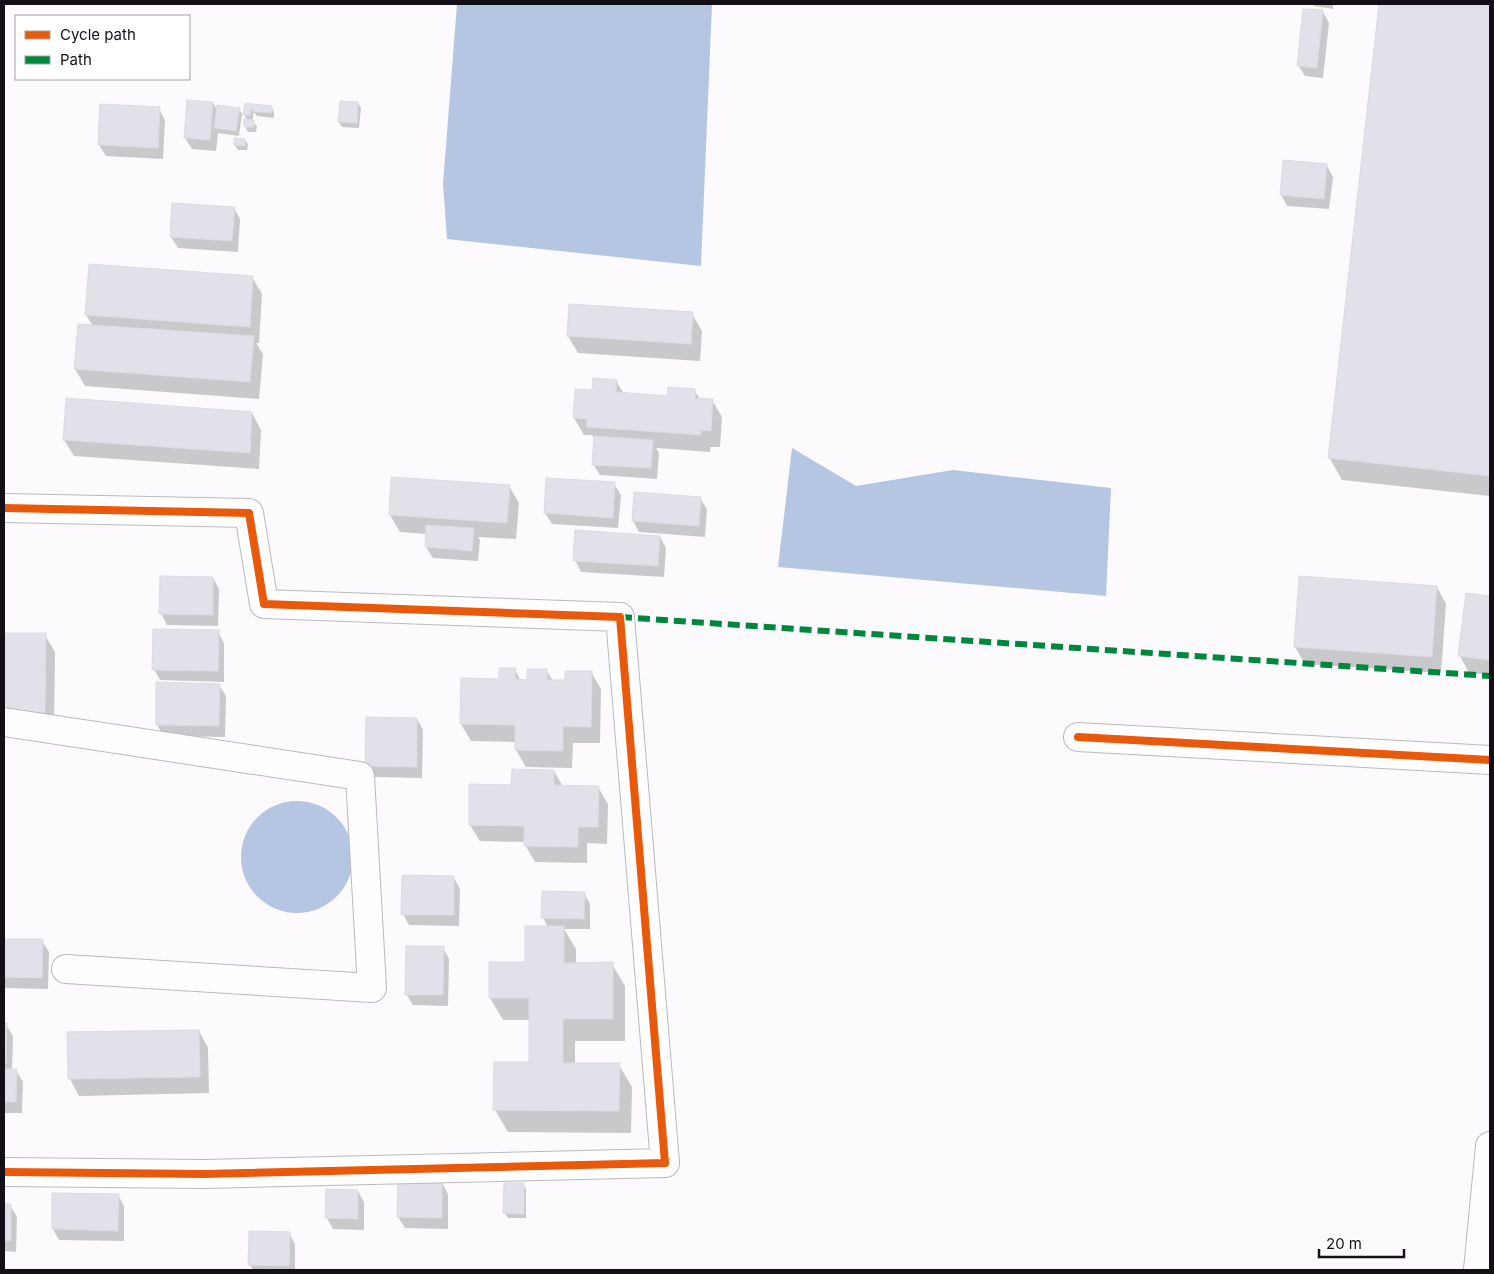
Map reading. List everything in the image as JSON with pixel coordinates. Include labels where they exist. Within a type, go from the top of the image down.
[{"type":"street","points":[[4,508],[249,513],[264,604],[620,617],[665,1163],[214,1174],[4,1172]]},
{"type":"street","points":[[4,722],[360,776],[372,988],[66,969]]},
{"type":"street","points":[[1078,737],[1490,760]]},
{"type":"street","points":[[1478,1270],[1490,1146]]},
{"type":"water","points":[[457,4],[712,4],[701,266],[447,239],[443,184]]},
{"type":"water","points":[[792,448],[856,486],[953,470],[1111,488],[1106,596],[778,567]]},
{"type":"water","points":[[297,801],[319,805],[337,817],[349,835],[353,857],[349,879],[337,897],[319,909],[297,913],[275,909],[257,897],[245,879],[241,857],[245,835],[257,817],[275,805]]},
{"type":"building","points":[[1379,4],[1490,4],[1490,476],[1328,458]]},
{"type":"building","points":[[1303,9],[1323,10],[1317,68],[1297,66]]},
{"type":"building","points":[[187,100],[213,102],[210,140],[184,138]]},
{"type":"building","points":[[340,101],[358,102],[357,123],[338,122]]},
{"type":"building","points":[[245,103],[252,104],[250,116],[243,115]]},
{"type":"building","points":[[100,104],[160,107],[158,148],[98,145]]},
{"type":"building","points":[[253,104],[272,106],[272,113],[252,111]]},
{"type":"building","points":[[217,105],[240,108],[236,131],[214,128]]},
{"type":"building","points":[[244,119],[254,120],[254,127],[244,127]]},
{"type":"building","points":[[234,138],[245,139],[245,146],[234,145]]},
{"type":"building","points":[[1283,160],[1327,164],[1324,199],[1280,195]]},
{"type":"building","points":[[172,203],[235,207],[232,241],[170,237]]},
{"type":"building","points":[[89,264],[253,276],[250,327],[85,315]]},
{"type":"building","points":[[569,304],[693,312],[691,344],[567,336]]},
{"type":"building","points":[[78,324],[254,336],[250,382],[74,369]]},
{"type":"building","points":[[593,378],[617,380],[616,392],[667,396],[668,387],[695,389],[695,398],[713,399],[711,431],[701,430],[701,435],[586,427],[587,419],[573,418],[575,389],[592,390]]},
{"type":"building","points":[[66,398],[252,412],[250,453],[63,440]]},
{"type":"building","points":[[594,436],[653,440],[651,468],[592,465]]},
{"type":"building","points":[[391,477],[510,485],[507,523],[389,515]]},
{"type":"building","points":[[546,478],[615,482],[613,518],[544,513]]},
{"type":"building","points":[[634,492],[701,497],[699,526],[632,521]]},
{"type":"building","points":[[426,525],[474,528],[472,551],[425,547]]},
{"type":"building","points":[[575,530],[660,536],[658,566],[573,561]]},
{"type":"building","points":[[160,576],[213,577],[213,615],[159,614]]},
{"type":"building","points":[[1299,576],[1437,586],[1432,657],[1294,647]]},
{"type":"building","points":[[1466,593],[1490,596],[1490,660],[1458,656]]},
{"type":"building","points":[[153,629],[219,630],[218,671],[152,670]]},
{"type":"building","points":[[4,633],[46,633],[45,715],[4,715]]},
{"type":"building","points":[[499,668],[516,668],[515,679],[527,680],[527,669],[547,669],[547,680],[565,680],[565,671],[592,671],[591,727],[563,726],[563,751],[515,750],[515,725],[460,724],[461,678],[499,679]]},
{"type":"building","points":[[156,682],[220,684],[219,726],[156,725]]},
{"type":"building","points":[[366,717],[417,718],[417,767],[365,766]]},
{"type":"building","points":[[512,769],[554,770],[554,785],[599,786],[598,827],[578,827],[578,847],[524,846],[524,826],[469,825],[469,784],[511,785]]},
{"type":"building","points":[[402,875],[454,876],[454,915],[401,915]]},
{"type":"building","points":[[542,891],[585,892],[584,919],[541,918]]},
{"type":"building","points":[[525,926],[564,926],[564,963],[613,962],[613,1019],[563,1019],[563,1063],[620,1063],[619,1111],[493,1110],[494,1062],[529,1062],[529,998],[489,998],[489,962],[525,962]]},
{"type":"building","points":[[4,939],[43,939],[42,978],[4,977]]},
{"type":"building","points":[[406,946],[444,946],[443,995],[405,995]]},
{"type":"building","points":[[4,1023],[7,1023],[6,1063],[4,1063]]},
{"type":"building","points":[[199,1030],[200,1077],[68,1079],[67,1032]]},
{"type":"building","points":[[4,1069],[17,1069],[16,1102],[4,1102]]},
{"type":"building","points":[[398,1181],[442,1182],[442,1218],[397,1217]]},
{"type":"building","points":[[504,1183],[524,1183],[524,1214],[503,1213]]},
{"type":"building","points":[[326,1189],[358,1190],[358,1219],[325,1218]]},
{"type":"building","points":[[52,1193],[119,1194],[118,1231],[52,1229]]},
{"type":"building","points":[[4,1204],[11,1204],[11,1241],[4,1241]]},
{"type":"building","points":[[249,1231],[290,1232],[289,1266],[248,1265]]},
{"type":"marked path","points":[[620,617],[1490,676]]},
{"type":"cycle path","points":[[4,508],[249,513],[264,604],[620,617],[665,1163],[204,1174],[4,1172]]},
{"type":"cycle path","points":[[1078,737],[1490,760]]}]
